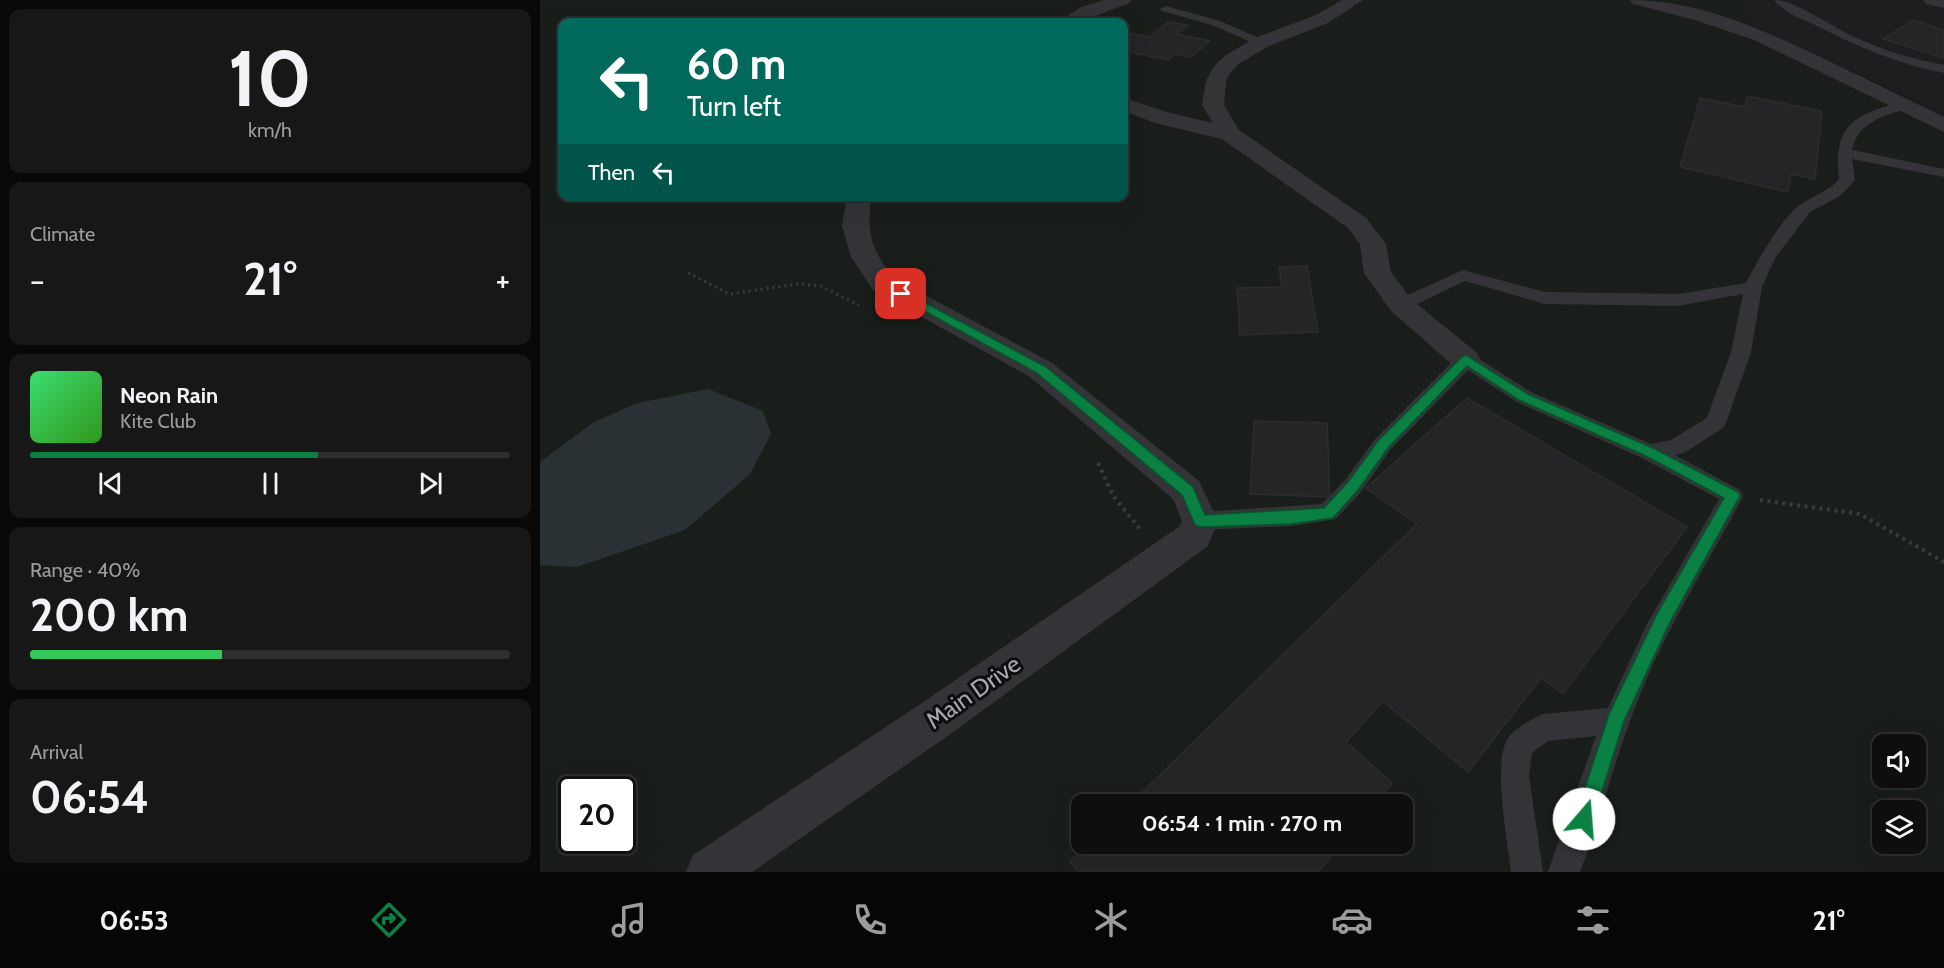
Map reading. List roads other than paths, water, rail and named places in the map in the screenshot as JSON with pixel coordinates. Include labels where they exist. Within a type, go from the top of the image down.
[{"type":"street","points":[[1075,18],[1087,11],[1122,0]]},
{"type":"street","points":[[1230,134],[1213,105],[1216,81],[1221,70],[1233,59],[1262,42],[1322,19],[1354,0]]},
{"type":"street","points":[[1639,0],[1701,16],[1761,36],[1944,125]]},
{"type":"street","points":[[1932,0],[1944,3]]},
{"type":"street","points":[[1128,105],[1163,118],[1230,134],[1357,223],[1374,244],[1378,273],[1401,305],[1466,360]]},
{"type":"street","points":[[858,201],[855,226],[864,256],[883,284],[1041,370],[1194,506]]},
{"type":"street","name":"Main Drive","points":[[710,872],[934,720],[1195,536],[1194,506]]},
{"type":"lane","points":[[1779,0],[1832,31],[1875,50],[1912,63],[1944,69]]},
{"type":"lane","points":[[1166,9],[1216,23],[1262,42]]},
{"type":"lane","points":[[1650,452],[1676,447],[1716,423],[1741,352],[1753,286],[1767,257],[1804,209],[1835,194],[1847,180],[1845,148],[1851,132],[1881,112],[1903,106]]},
{"type":"lane","points":[[1845,153],[1944,174]]},
{"type":"lane","points":[[1401,305],[1463,275],[1545,298],[1678,300],[1753,286]]},
{"type":"lane","points":[[1194,506],[1291,518],[1328,513],[1353,486],[1383,444],[1466,360],[1524,397],[1650,452],[1732,496],[1664,617],[1616,720],[1578,838],[1564,872]]},
{"type":"lane","points":[[1527,872],[1515,776],[1520,746],[1542,728],[1616,720]]}]
